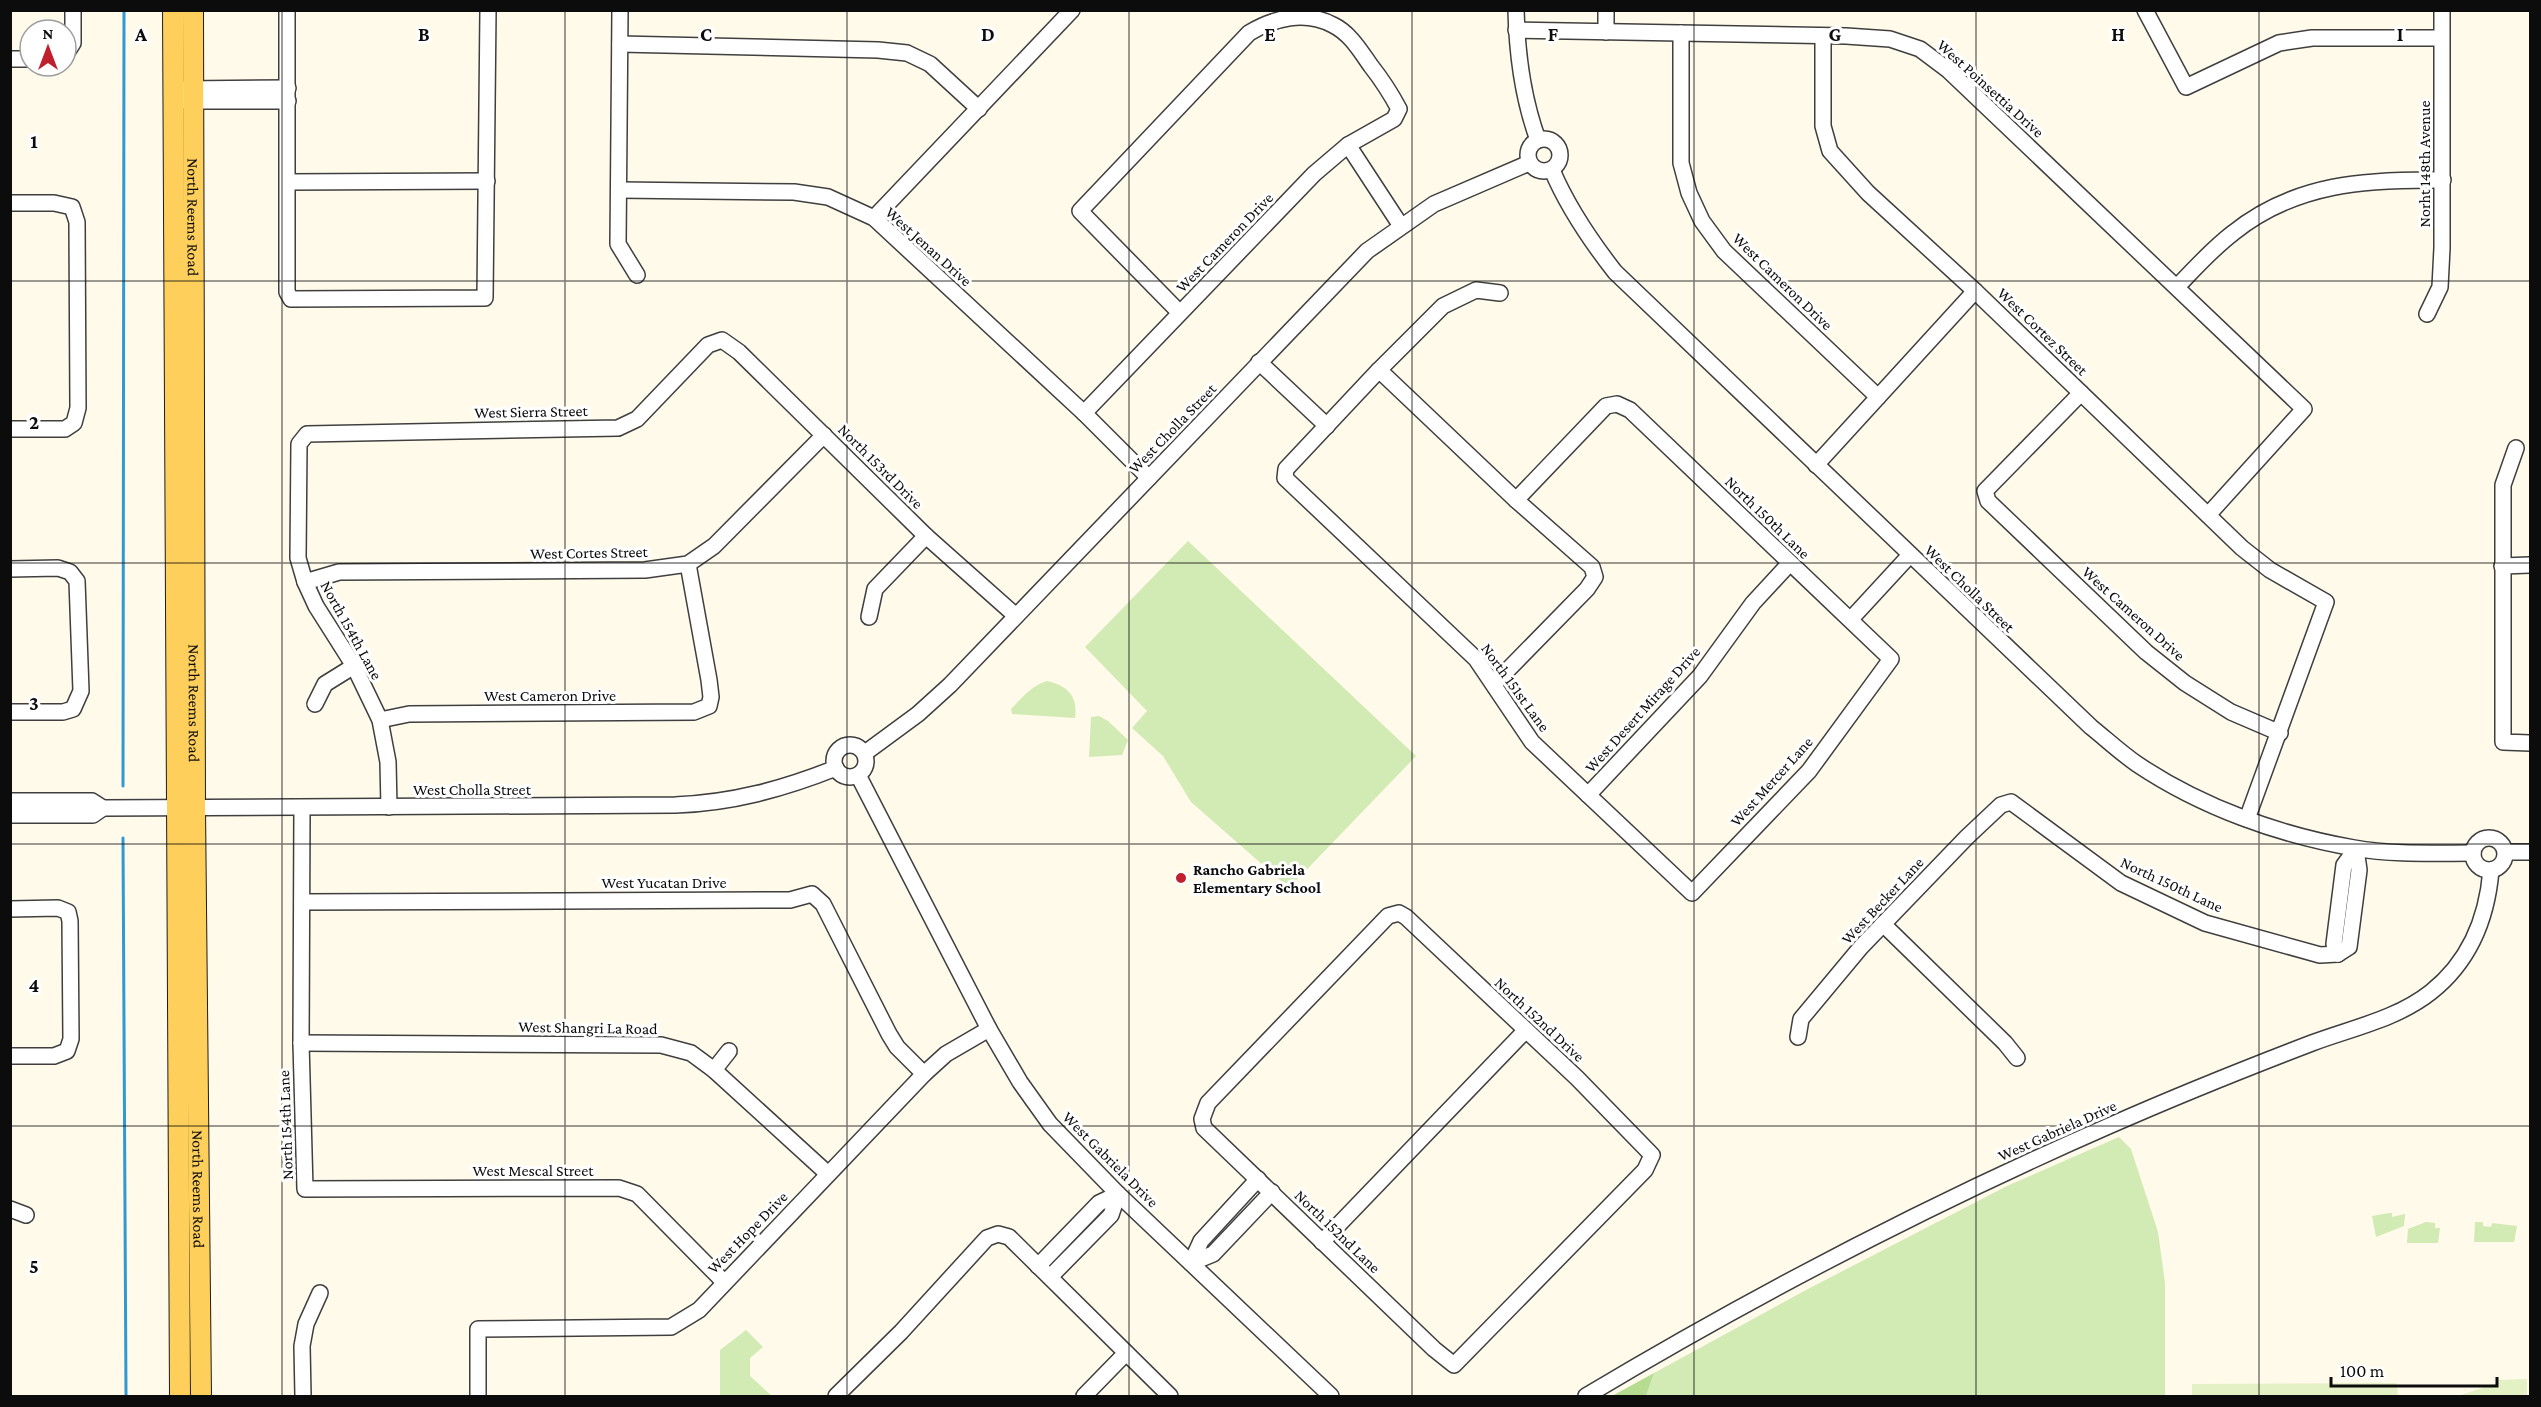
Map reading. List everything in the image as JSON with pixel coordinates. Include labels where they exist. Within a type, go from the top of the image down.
[{"type":"main road","name":"North Reems Road","points":[[172,10],[180,1396]]},
{"type":"main road","name":"North Reems Road","points":[[193,10],[195,807],[201,1396]]},
{"type":"street","points":[[287,10],[287,292],[291,299],[485,298],[488,10]]},
{"type":"street","points":[[621,10],[618,244],[637,275]]},
{"type":"street","points":[[874,218],[1072,10]]},
{"type":"street","points":[[1516,10],[1516,30],[1523,86],[1538,140]]},
{"type":"street","points":[[1606,10],[1606,32]]},
{"type":"street","points":[[2145,10],[2186,87],[2279,42],[2312,38],[2441,38]]},
{"type":"street","name":"Norht 148th Avenue","points":[[2427,314],[2440,287],[2443,180],[2442,10]]},
{"type":"street","name":"West Cameron Drive","points":[[1084,413],[1314,174],[1348,145],[1394,118],[1399,110],[1390,92],[1354,42],[1334,25],[1300,16],[1279,19],[1249,33],[1080,211],[1180,313]]},
{"type":"street","name":"West Poinsettia Drive","points":[[1516,30],[1890,39],[1920,49],[1948,70],[2304,409],[2208,514]]},
{"type":"street","name":"West Cameron Drive","points":[[1682,33],[1681,163],[1689,193],[1702,222],[1724,251],[1878,397]]},
{"type":"street","name":"West Cortez Street","points":[[1824,36],[1823,126],[1830,151],[1868,193],[1976,291],[2242,548],[2270,570],[2326,602],[2280,733]]},
{"type":"street","points":[[620,44],[878,50],[907,53],[930,64],[979,110]]},
{"type":"street","points":[[173,95],[288,95]]},
{"type":"street","points":[[1538,140],[1548,140],[1557,146],[1560,156],[1552,170],[1536,170],[1529,163],[1527,152],[1538,140]]},
{"type":"street","points":[[1348,145],[1401,226]]},
{"type":"street","name":"West Cholla Street","points":[[865,753],[938,698],[1367,251],[1434,204],[1529,163]]},
{"type":"street","name":"West Cholla Street","points":[[1552,170],[1561,192],[1583,231],[1615,273],[2091,727],[2136,764],[2180,790],[2270,827],[2356,849],[2473,853]]},
{"type":"street","points":[[2177,287],[2234,231],[2266,211],[2300,196],[2338,185],[2390,180],[2443,180]]},
{"type":"street","points":[[288,182],[487,181]]},
{"type":"street","name":"West Jenan Drive","points":[[619,190],[794,192],[828,197],[874,218],[1084,413],[1149,478]]},
{"type":"street","points":[[10,203],[54,203],[72,207],[77,222],[78,408],[74,423],[65,429],[10,429]]},
{"type":"street","points":[[1259,362],[1327,426],[1443,306],[1476,290],[1500,293]]},
{"type":"street","points":[[1816,465],[1976,291]]},
{"type":"street","name":"West Sierra Street","points":[[307,434],[618,428],[637,419],[708,345],[723,340]]},
{"type":"street","name":"North 153rd Drive","points":[[723,340],[739,352],[926,536],[1016,616]]},
{"type":"street","points":[[1379,370],[1516,500],[1592,567],[1595,577],[1587,589],[1494,684]]},
{"type":"street","name":"West Cameron Drive","points":[[2081,393],[1985,491],[1988,501],[2146,652],[2185,683],[2231,712],[2280,733]]},
{"type":"street","name":"North 150th Lane","points":[[1516,500],[1606,406],[1617,404],[1630,410],[1891,659]]},
{"type":"street","name":"North 151st Lane","points":[[1327,426],[1286,469],[1285,478],[1476,659],[1532,742],[1692,893]]},
{"type":"street","name":"North 154th Lane","points":[[307,434],[299,444],[298,558],[305,582],[316,606],[354,666],[380,720],[388,762],[389,807]]},
{"type":"street","name":"West Cortes Street","points":[[305,582],[339,572],[645,570],[688,564],[714,546],[824,435]]},
{"type":"street","points":[[2516,448],[2503,485],[2503,742],[2530,743]]},
{"type":"street","points":[[870,617],[875,590],[926,536]]},
{"type":"street","points":[[1851,619],[1910,555]]},
{"type":"street","name":"West Desert Mirage Drive","points":[[1588,795],[1700,676],[1753,603],[1790,563]]},
{"type":"street","name":"West Cameron Drive","points":[[380,720],[409,714],[694,712],[709,706],[711,697],[688,564]]},
{"type":"street","points":[[2502,566],[2530,565]]},
{"type":"street","points":[[10,569],[58,568],[70,572],[77,581],[81,691],[73,709],[63,712],[10,712]]},
{"type":"street","name":"West Mercer Lane","points":[[1692,893],[1809,771],[1891,659]]},
{"type":"street","points":[[315,704],[325,684],[354,666]]},
{"type":"street","points":[[2247,819],[2280,733]]},
{"type":"street","points":[[857,745],[865,753],[865,767],[858,775],[843,775],[836,768],[834,757],[840,747],[857,745]]},
{"type":"street","name":"West Cholla Street","points":[[10,801],[92,801],[103,808],[701,804],[777,790],[836,768]]},
{"type":"street","name":"West Gabriela Drive","points":[[858,775],[989,1029],[1020,1082],[1050,1124],[1118,1194],[1331,1396]]},
{"type":"street","name":"North 150th Lane","points":[[2011,802],[2121,883],[2205,923],[2320,955],[2338,954],[2334,944],[2344,866],[2356,849]]},
{"type":"street","name":"West Becker Lane","points":[[1798,1037],[1801,1019],[1883,924],[1967,837],[2001,805],[2011,802]]},
{"type":"street","name":"West Cholla Street","points":[[10,815],[93,815],[103,808]]},
{"type":"street","name":"North 154th Lane","points":[[302,808],[301,1044],[305,1189]]},
{"type":"street","points":[[2486,837],[2502,842],[2506,852],[2503,863],[2491,870],[2479,866],[2473,853],[2477,843],[2486,837]]},
{"type":"street","points":[[2506,852],[2530,852]]},
{"type":"street","name":"West Gabriela Drive","points":[[1586,1396],[1714,1322],[1948,1200],[2111,1125],[2252,1066],[2387,1017],[2417,1002],[2448,976],[2468,952],[2486,906],[2491,870]]},
{"type":"street","name":"West Yucatan Drive","points":[[302,902],[790,900],[812,894],[823,904],[893,1041],[924,1074]]},
{"type":"street","points":[[10,909],[58,908],[68,912],[70,921],[70,1039],[67,1052],[54,1056],[10,1056]]},
{"type":"street","name":"North 152nd Drive","points":[[1202,1119],[1208,1103],[1388,916],[1399,913],[1406,917],[1526,1030],[1647,1147],[1652,1155],[1645,1170],[1454,1365]]},
{"type":"street","points":[[1883,924],[2005,1043],[2017,1058]]},
{"type":"street","name":"West Hope Drive","points":[[478,1396],[478,1329],[671,1328],[699,1310],[924,1074],[946,1054],[989,1029]]},
{"type":"street","points":[[1322,1242],[1526,1030]]},
{"type":"street","name":"West Shangri La Road","points":[[301,1044],[661,1045],[691,1053],[714,1070],[828,1174]]},
{"type":"street","points":[[714,1070],[729,1052]]},
{"type":"street","name":"North 152nd Lane","points":[[1202,1119],[1204,1128],[1434,1349],[1454,1365]]},
{"type":"street","points":[[1191,1263],[1201,1241],[1258,1179]]},
{"type":"street","name":"West Mescal Street","points":[[305,1189],[619,1188],[637,1194],[724,1282]]},
{"type":"street","points":[[1191,1263],[1213,1254],[1272,1192]]},
{"type":"street","points":[[1038,1266],[1099,1203],[1118,1194]]},
{"type":"street","points":[[1050,1277],[1111,1215],[1118,1194]]},
{"type":"street","points":[[10,1209],[26,1215]]},
{"type":"street","points":[[1076,1226],[1088,1238]]},
{"type":"street","points":[[836,1396],[901,1332],[987,1238],[998,1234],[1009,1237],[1170,1396]]},
{"type":"street","points":[[303,1396],[302,1346],[306,1324],[320,1293]]},
{"type":"street","points":[[1084,1396],[1126,1353]]},
{"type":"green space","points":[[1188,541],[1416,756],[1289,888],[1191,802],[1163,756],[1132,728],[1147,711],[1085,647]]},
{"type":"green space","points":[[1047,681],[1061,686],[1070,693],[1075,704],[1075,718],[1012,714],[1011,709],[1031,689]]},
{"type":"green space","points":[[1099,716],[1108,721],[1128,740],[1122,755],[1089,757],[1091,717]]},
{"type":"green space","points":[[2119,1137],[2131,1149],[2158,1232],[2165,1283],[2165,1396],[1646,1396],[1654,1373],[1806,1290],[2007,1186]]},
{"type":"green space","points":[[2392,1213],[2392,1217],[2405,1214],[2404,1226],[2376,1237],[2372,1216]]},
{"type":"green space","points":[[2426,1222],[2435,1223],[2435,1228],[2440,1228],[2438,1243],[2407,1243],[2408,1229]]},
{"type":"green space","points":[[2475,1222],[2483,1222],[2483,1226],[2491,1227],[2492,1223],[2517,1226],[2514,1242],[2474,1242]]},
{"type":"green space","points":[[746,1330],[763,1347],[750,1358],[750,1376],[772,1396],[720,1396],[720,1350]]},
{"type":"green space","points":[[1654,1373],[1646,1396],[1612,1396]]},
{"type":"green space","points":[[2527,1379],[2527,1396],[2458,1396],[2497,1383],[2498,1380]]},
{"type":"green space","points":[[2397,1383],[2398,1396],[2192,1396],[2192,1384]]},
{"type":"waterway","points":[[123,786],[124,10]]},
{"type":"waterway","points":[[123,838],[126,1396]]},
{"type":"place","name":"Rancho Gabriela Elementary School","points":[[1181,878]]}]
